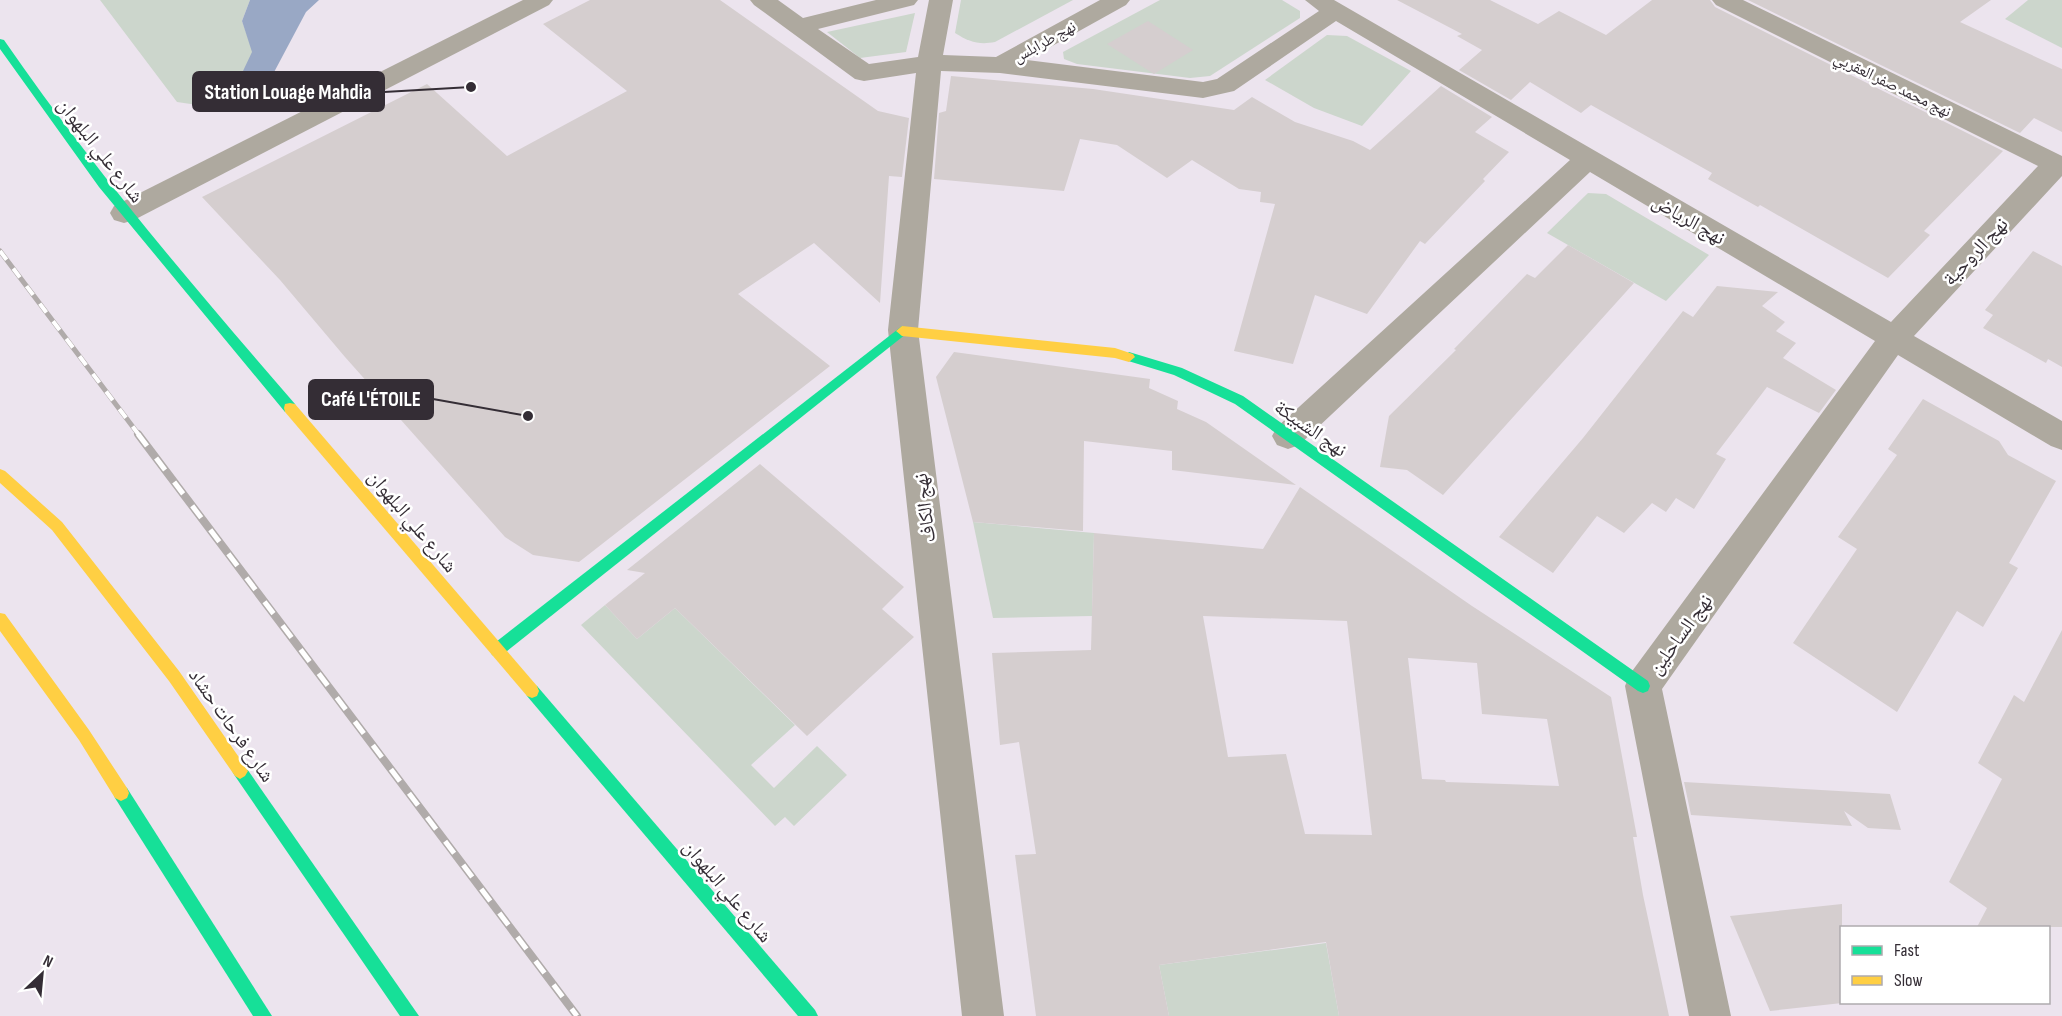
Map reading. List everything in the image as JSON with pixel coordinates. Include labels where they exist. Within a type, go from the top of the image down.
[{"type":"street","points":[[124,213],[541,0]]},
{"type":"street","name":"نهج طرابلس","points":[[762,0],[864,73],[929,63],[1000,65],[1118,0]]},
{"type":"street","points":[[800,26],[906,0]]},
{"type":"street","name":"نهج الكاف","points":[[941,0],[929,63],[903,330],[982,1016]]},
{"type":"street","name":"نهج محمد صفر العقربي","points":[[1724,0],[2059,166]]},
{"type":"street","points":[[1000,65],[1203,90],[1225,85],[1326,5]]},
{"type":"street","name":"نهج الرياض","points":[[1326,5],[2062,437]]},
{"type":"street","name":"شارع علي البلهوان","points":[[0,42],[44,109],[124,213],[809,1016]]},
{"type":"street","points":[[1288,436],[1587,160]]},
{"type":"street","name":"نهج الروحية","points":[[1893,339],[2059,166]]},
{"type":"street","points":[[497,650],[903,330]]},
{"type":"street","name":"نهج الشبيكة","points":[[903,330],[1115,353],[1188,376],[1239,400],[1643,686]]},
{"type":"street","name":"نهج الساحلين","points":[[1710,1016],[1643,686],[1893,339]]},
{"type":"street","name":"شارع فرحات حشاد","points":[[0,475],[57,526],[174,676],[410,1016]]},
{"type":"street","points":[[0,619],[84,735],[263,1016]]},
{"type":"shaded area","points":[[100,0],[250,0],[242,21],[253,52],[225,109],[177,102]]},
{"type":"shaded area","points":[[961,0],[1073,0],[995,42],[979,43],[955,33]]},
{"type":"shaded area","points":[[1160,0],[1282,0],[1300,11],[1300,18],[1210,76],[1190,78],[1077,64],[1064,59],[1063,52]]},
{"type":"shaded area","points":[[2028,0],[2062,0],[2062,48],[2005,19]]},
{"type":"shaded area","points":[[915,13],[906,52],[860,58],[827,32]]},
{"type":"shaded area","points":[[1327,35],[1347,36],[1411,71],[1362,126],[1314,108],[1265,80]]},
{"type":"shaded area","points":[[1588,193],[1606,194],[1709,255],[1666,301],[1547,233]]},
{"type":"shaded area","points":[[973,522],[1094,533],[1092,616],[993,618]]},
{"type":"shaded area","points":[[605,605],[637,639],[675,608],[795,725],[751,765],[774,788],[817,746],[847,775],[794,826],[785,817],[775,826],[581,625]]},
{"type":"shaded area","points":[[1326,943],[1339,1016],[1169,1016],[1159,965]]},
{"type":"water","points":[[250,0],[319,0],[306,12],[255,108],[225,109],[252,52],[242,21]]},
{"type":"building","points":[[590,0],[720,0],[878,111],[909,118],[902,177],[889,176],[880,303],[814,243],[738,294],[830,366],[579,562],[533,555],[505,537],[345,357],[280,280],[202,197],[427,84],[507,156],[627,91],[543,24]]},
{"type":"building","points":[[1397,0],[1490,0],[1538,24],[1559,11],[1606,35],[1652,0],[1710,0],[1715,7],[2003,151],[1924,231],[1930,235],[1888,278],[1760,205],[1758,207],[1708,179],[1712,173],[1591,105],[1581,113],[1530,82],[1511,100],[1459,70],[1482,50],[1457,36],[1462,34]]},
{"type":"building","points":[[1748,0],[1991,0],[1960,22],[2062,69],[2062,132],[2034,118],[2020,133]]},
{"type":"building","points":[[1148,21],[1193,50],[1154,74],[1107,44]]},
{"type":"building","points":[[951,76],[1093,89],[1234,110],[1252,97],[1295,122],[1353,141],[1370,150],[1441,86],[1492,117],[1475,132],[1509,152],[1483,179],[1485,181],[1425,244],[1420,241],[1367,314],[1315,295],[1293,364],[1234,351],[1275,204],[1260,202],[1261,192],[1239,189],[1192,160],[1167,178],[1117,145],[1080,139],[1064,191],[934,179],[939,113],[946,111]]},
{"type":"building","points":[[1568,245],[1634,283],[1443,495],[1407,470],[1380,467],[1389,416],[1456,350],[1454,349],[1527,274],[1535,278]]},
{"type":"building","points":[[2033,251],[2062,266],[2062,367],[2048,359],[2046,363],[1983,328],[1993,315],[1985,310]]},
{"type":"building","points":[[1717,286],[1778,292],[1762,306],[1785,322],[1776,331],[1796,343],[1783,358],[1836,390],[1819,413],[1767,387],[1716,454],[1726,459],[1694,509],[1676,498],[1666,512],[1652,503],[1624,533],[1597,516],[1553,573],[1499,537],[1583,438],[1683,311],[1693,317]]},
{"type":"building","points":[[954,352],[1150,379],[1149,388],[1178,401],[1177,409],[1206,422],[1296,485],[1172,470],[1172,451],[1084,441],[1083,531],[973,522],[936,377]]},
{"type":"building","points":[[1923,399],[1999,441],[2008,455],[2056,481],[2009,563],[2018,568],[1983,627],[1957,611],[1897,712],[1793,643],[1857,549],[1838,537],[1897,455],[1888,449]]},
{"type":"building","points":[[760,464],[904,587],[882,609],[914,637],[807,736],[675,608],[637,639],[605,605],[645,573],[627,570]]},
{"type":"building","points":[[1300,487],[1472,606],[1611,697],[1637,837],[1633,837],[1643,895],[1669,1016],[1339,1016],[1326,942],[1159,965],[1169,1016],[1036,1016],[1015,855],[1036,854],[1019,742],[1000,745],[992,653],[1091,650],[1094,533],[1263,549]],"holes":[[[1203,616],[1347,621],[1372,835],[1305,834],[1286,754],[1228,757]],[[1408,658],[1477,663],[1482,714],[1547,719],[1559,786],[1422,779]]]},
{"type":"building","points":[[2062,630],[2062,927],[1978,926],[1987,908],[1949,882],[2002,779],[1978,763],[2014,695],[2024,702]]},
{"type":"building","points":[[1684,782],[1890,794],[1901,830],[1868,828],[1844,811],[1852,826],[1691,815]]},
{"type":"building","points":[[1842,904],[1840,1003],[1770,1011],[1730,916]]},
{"type":"railway","points":[[0,251],[139,435]]},
{"type":"railway","points":[[138,434],[577,1016]]},
{"type":"traffic: fast","points":[[0,42],[67,138],[139,230],[290,408]]},
{"type":"traffic: fast","points":[[497,650],[902,331]]},
{"type":"traffic: fast","points":[[1129,357],[1178,371],[1239,400],[1643,686]]},
{"type":"traffic: fast","points":[[532,691],[809,1016]]},
{"type":"traffic: fast","points":[[240,771],[410,1016]]},
{"type":"traffic: fast","points":[[121,793],[263,1016]]},
{"type":"traffic: slow","points":[[902,331],[1115,353],[1129,357]]},
{"type":"traffic: slow","points":[[290,408],[532,691]]},
{"type":"traffic: slow","points":[[0,475],[57,526],[174,676],[240,771]]},
{"type":"traffic: slow","points":[[0,619],[84,735],[121,793]]},
{"type":"place","name":"Station Louage Mahdia","points":[[471,87]]},
{"type":"place","name":"Café L'ÉTOILE","points":[[528,416]]}]
